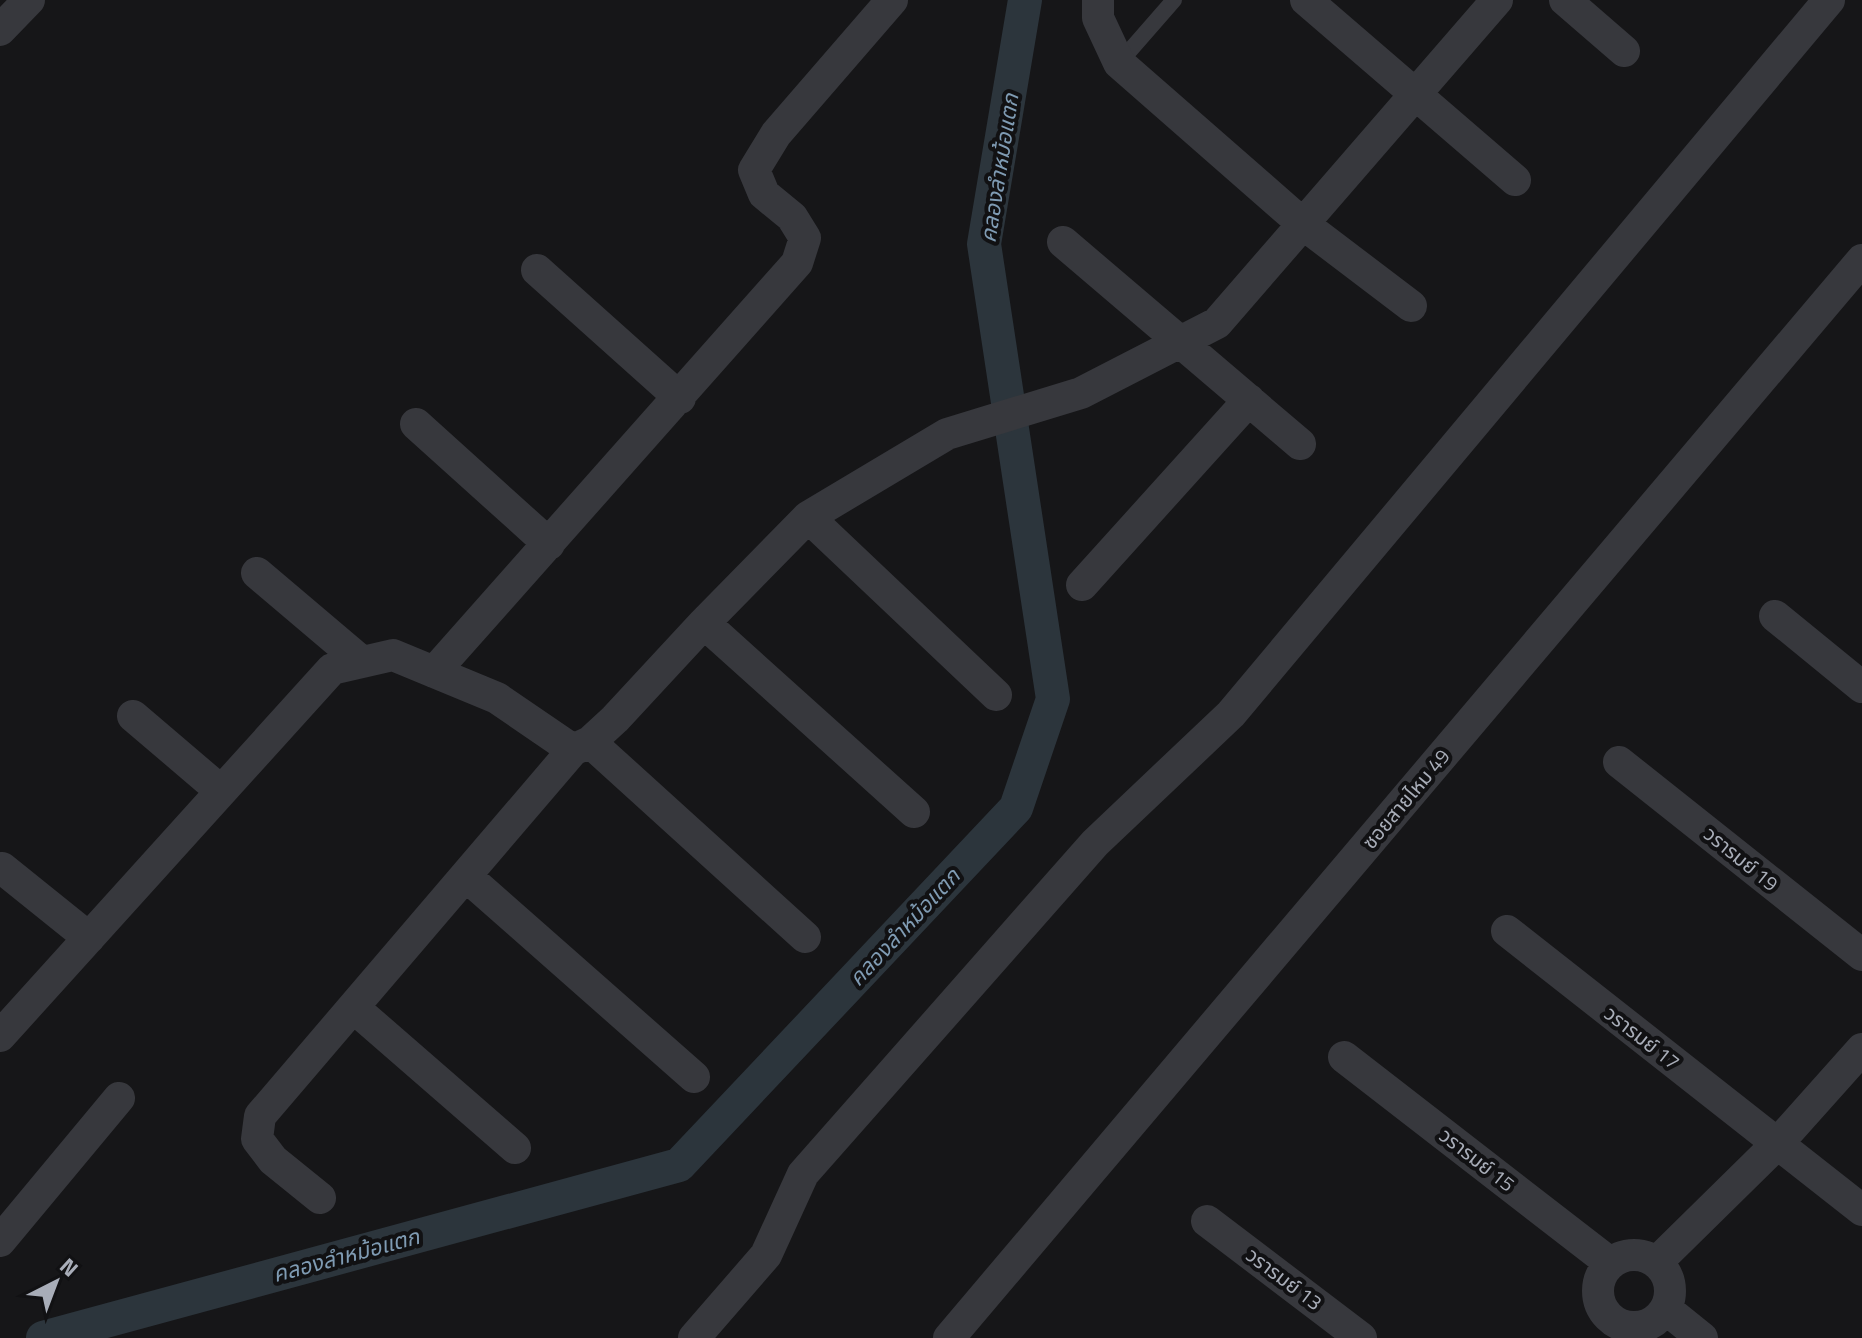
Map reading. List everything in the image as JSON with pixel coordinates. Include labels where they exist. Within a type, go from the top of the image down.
[{"type":"street","points":[[0,30],[29,0]]},
{"type":"street","points":[[434,672],[797,263],[805,238],[792,217],[764,194],[754,170],[763,152],[892,0]]},
{"type":"street","points":[[1098,0],[1098,18],[1119,63],[1303,224],[1411,306]]},
{"type":"street","points":[[1306,0],[1515,180]]},
{"type":"street","points":[[320,1198],[273,1160],[257,1139],[260,1116],[581,746],[615,719],[808,517],[947,434],[1081,393],[1217,323],[1497,0]]},
{"type":"street","points":[[1565,0],[1624,51]]},
{"type":"street","points":[[694,1338],[766,1255],[803,1174],[1095,843],[1231,714],[1829,0]]},
{"type":"street","points":[[1063,242],[1300,444]]},
{"type":"street","name":"ซอยสายไหม 49","points":[[949,1338],[1862,260]]},
{"type":"street","points":[[537,270],[680,398]]},
{"type":"street","points":[[1082,585],[1249,400]]},
{"type":"street","points":[[416,424],[549,544]]},
{"type":"street","points":[[808,517],[996,695]]},
{"type":"street","points":[[257,573],[362,662]]},
{"type":"street","points":[[1775,616],[1862,687]]},
{"type":"street","points":[[704,623],[914,812]]},
{"type":"street","points":[[0,1036],[332,669],[393,655],[497,698],[581,746],[805,937]]},
{"type":"street","points":[[133,716],[221,791]]},
{"type":"street","name":"วรารมย์ 19","points":[[1619,762],[1862,955]]},
{"type":"street","points":[[2,868],[89,938]]},
{"type":"street","points":[[466,876],[694,1077]]},
{"type":"street","name":"วรารมย์ 17","points":[[1507,931],[1862,1210]]},
{"type":"street","points":[[354,1008],[515,1148]]},
{"type":"street","points":[[1657,1262],[1777,1144],[1862,1049]]},
{"type":"street","name":"วรารมย์ 15","points":[[1344,1057],[1610,1263]]},
{"type":"street","points":[[0,1241],[119,1098]]},
{"type":"street","name":"วรารมย์ 13","points":[[1207,1221],[1361,1338]]},
{"type":"street","points":[[1634,1254],[1657,1262],[1666,1272],[1671,1284],[1671,1297],[1658,1319],[1634,1328],[1622,1325],[1603,1328],[1598,1285],[1602,1272],[1610,1263],[1621,1256],[1634,1254]]},
{"type":"street","points":[[1666,1309],[1702,1338]]},
{"type":"lane","points":[[1119,63],[1174,0]]},
{"type":"waterway","name":"คลองลำหม้อแตก","points":[[43,1338],[679,1165],[1016,808],[1053,699],[984,244],[1025,0]]}]
